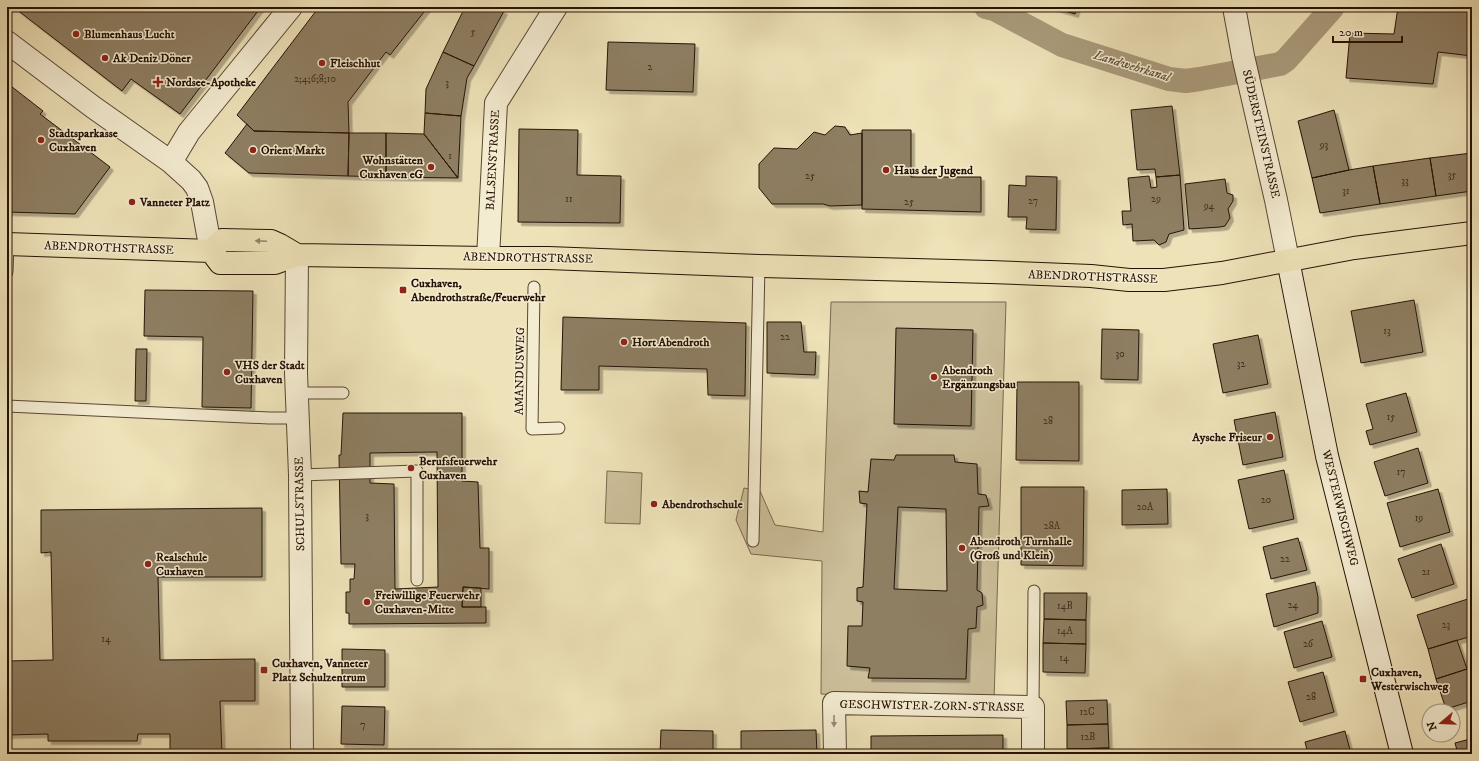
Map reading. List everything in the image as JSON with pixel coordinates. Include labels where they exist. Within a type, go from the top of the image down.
[{"type":"main road","name":"ABENDROTHSTRASSE","points":[[8,244],[211,251],[220,263],[275,263],[297,255],[548,258],[759,266],[990,272],[1091,276],[1129,280],[1164,280],[1222,273],[1354,248],[1472,233]]},
{"type":"street","points":[[171,162],[189,132],[291,7]]},
{"type":"street","name":"BALSENSTRASSE","points":[[488,258],[496,103],[556,7]]},
{"type":"street","name":"SÜDERSTEINSTRASSE","points":[[1234,7],[1243,56],[1288,260]]},
{"type":"street","points":[[7,42],[93,107],[171,162],[191,180],[197,188],[202,202],[211,251]]},
{"type":"street","name":"SCHULSTRASSE","points":[[297,255],[296,310],[300,475],[302,754]]},
{"type":"street","name":"WESTERWISCHWEG","points":[[1288,260],[1327,456],[1402,754]]},
{"type":"street","name":"GESCHWISTER-ZORN-STRASSE","points":[[835,754],[834,703],[1032,707],[1033,754]]},
{"type":"lane","points":[[7,272],[8,244]]},
{"type":"lane","points":[[753,541],[759,266]]},
{"type":"lane","name":"AMANDUSWEG","points":[[534,287],[532,429],[559,428]]},
{"type":"lane","points":[[297,393],[343,393]]},
{"type":"lane","points":[[7,406],[268,418],[298,418]]},
{"type":"lane","points":[[300,475],[417,471],[417,580]]},
{"type":"lane","points":[[1032,707],[1034,590]]},
{"type":"shaded area","points":[[831,302],[1006,302],[994,701],[821,694],[822,561],[751,554],[736,520],[744,488],[760,491],[775,525],[823,532]]},
{"type":"shaded area","points":[[607,471],[642,473],[640,524],[605,523]]},
{"type":"building","points":[[18,7],[261,7],[180,114],[131,79],[122,91],[16,9]]},
{"type":"building","points":[[319,7],[428,7],[390,55],[386,52],[348,102],[349,133],[254,131],[237,115]]},
{"type":"building","points":[[465,7],[494,7],[504,11],[474,66],[443,52]]},
{"type":"building","points":[[1051,7],[1077,7],[1075,14]]},
{"type":"building","points":[[1398,7],[1472,7],[1472,56],[1438,52],[1433,84],[1346,78],[1350,33],[1394,34]]},
{"type":"building","points":[[608,42],[695,44],[693,92],[606,90]]},
{"type":"building","points":[[443,52],[474,66],[467,78],[461,116],[425,113],[426,89]]},
{"type":"building","name":"Stadtsparkasse Cuxhaven","points":[[7,83],[43,111],[40,114],[110,167],[75,214],[7,212]]},
{"type":"building","points":[[1172,106],[1180,175],[1156,177],[1155,169],[1137,170],[1131,110]]},
{"type":"building","points":[[1334,110],[1349,170],[1312,178],[1298,121]]},
{"type":"building","points":[[425,113],[461,116],[458,178],[424,134]]},
{"type":"building","points":[[247,124],[254,131],[349,133],[348,176],[249,173],[225,153]]},
{"type":"building","points":[[835,126],[845,127],[850,135],[862,133],[862,205],[830,206],[823,204],[772,204],[759,188],[759,164],[774,148],[797,149],[814,132],[825,135]]},
{"type":"building","points":[[519,129],[578,130],[577,175],[621,176],[620,223],[518,222]]},
{"type":"building","name":"Haus der Jugend","points":[[862,130],[911,130],[911,177],[981,177],[981,212],[862,209]]},
{"type":"building","points":[[349,133],[386,133],[386,177],[348,176]]},
{"type":"building","points":[[386,133],[424,134],[458,178],[386,177]]},
{"type":"building","points":[[1472,153],[1472,191],[1436,196],[1430,158]]},
{"type":"building","points":[[1430,158],[1436,196],[1380,204],[1373,166]]},
{"type":"building","points":[[1373,166],[1380,204],[1320,213],[1312,178]]},
{"type":"building","points":[[1180,175],[1184,230],[1169,234],[1166,242],[1159,245],[1154,240],[1133,241],[1132,224],[1123,225],[1122,211],[1131,211],[1128,178],[1149,176],[1151,188],[1157,187],[1156,177]]},
{"type":"building","points":[[1026,176],[1057,177],[1056,230],[1026,229],[1027,217],[1008,217],[1009,185],[1026,186]]},
{"type":"building","points":[[1225,179],[1227,193],[1233,195],[1233,201],[1228,209],[1230,218],[1225,226],[1189,229],[1185,184]]},
{"type":"building","name":"VHS der Stadt Cuxhaven","points":[[145,290],[253,291],[251,408],[202,407],[203,337],[144,336]]},
{"type":"building","points":[[1414,300],[1423,352],[1361,363],[1351,311]]},
{"type":"building","points":[[563,317],[746,323],[745,396],[708,395],[707,369],[599,366],[599,390],[561,390]]},
{"type":"building","points":[[767,322],[801,322],[804,352],[816,352],[815,375],[767,373]]},
{"type":"building","name":"Abendroth Ergänzungsbau","points":[[896,328],[973,330],[971,426],[894,424]]},
{"type":"building","points":[[1102,329],[1139,330],[1138,380],[1101,379]]},
{"type":"building","points":[[1258,335],[1268,384],[1223,393],[1213,344]]},
{"type":"building","points":[[136,349],[147,349],[146,401],[135,401]]},
{"type":"building","points":[[1017,382],[1079,382],[1079,461],[1016,460]]},
{"type":"building","points":[[1406,393],[1417,432],[1370,445],[1366,431],[1373,429],[1366,404]]},
{"type":"building","points":[[1275,412],[1283,457],[1243,465],[1234,420]]},
{"type":"building","points":[[343,413],[462,413],[462,481],[478,482],[480,548],[489,548],[489,589],[463,587],[462,607],[486,607],[486,623],[349,624],[349,613],[346,613],[346,592],[350,592],[350,579],[354,579],[355,564],[341,564],[339,455],[341,455]],"holes":[[[437,452],[438,587],[395,589],[394,484],[370,483],[370,453]]]},
{"type":"building","points":[[1418,448],[1428,483],[1385,496],[1374,462]]},
{"type":"building","name":"Abendroth Turnhalle (Groß und Klein)","points":[[896,455],[954,455],[955,462],[977,464],[978,494],[986,495],[989,506],[979,507],[977,590],[982,593],[983,605],[977,607],[976,628],[968,629],[966,679],[868,678],[870,668],[847,666],[848,626],[862,626],[863,602],[857,601],[857,588],[863,587],[867,504],[860,503],[859,491],[868,492],[871,459],[894,460]],"holes":[[[898,507],[946,509],[947,591],[894,589]]]},
{"type":"building","points":[[1284,470],[1294,519],[1249,529],[1238,480]]},
{"type":"building","points":[[1021,487],[1084,487],[1083,566],[1021,565]]},
{"type":"building","points":[[1167,489],[1168,524],[1122,525],[1122,490]]},
{"type":"building","points":[[1438,489],[1450,532],[1400,547],[1387,503]]},
{"type":"building","name":"Realschule Cuxhaven","points":[[262,508],[262,577],[158,577],[160,660],[255,659],[255,701],[220,701],[222,754],[170,754],[170,734],[138,734],[137,741],[48,741],[48,734],[7,735],[7,661],[53,660],[51,552],[41,553],[41,510]]},
{"type":"building","points":[[1298,538],[1307,570],[1271,579],[1263,547]]},
{"type":"building","points":[[1441,544],[1454,584],[1412,598],[1398,559]]},
{"type":"building","points":[[1315,582],[1318,597],[1318,613],[1274,627],[1266,594]]},
{"type":"building","points":[[463,587],[481,588],[481,607],[462,607]]},
{"type":"building","points":[[1044,593],[1087,593],[1086,620],[1044,619]]},
{"type":"building","points":[[1471,598],[1472,636],[1428,649],[1417,615]]},
{"type":"building","points":[[1044,619],[1086,620],[1086,644],[1043,643]]},
{"type":"building","points":[[1322,621],[1332,657],[1294,668],[1284,632]]},
{"type":"building","points":[[1457,640],[1467,669],[1436,679],[1428,649]]},
{"type":"building","points":[[1043,643],[1086,644],[1085,673],[1043,672]]},
{"type":"building","points":[[342,649],[385,650],[385,687],[342,687]]},
{"type":"building","points":[[1467,669],[1472,687],[1472,701],[1461,704],[1461,703],[1444,703],[1436,679]]},
{"type":"building","points":[[1323,672],[1334,712],[1300,722],[1288,682]]},
{"type":"building","points":[[1107,700],[1108,724],[1067,725],[1066,701]]},
{"type":"building","points":[[342,706],[385,707],[384,745],[341,744]]},
{"type":"building","points":[[1108,724],[1109,748],[1067,749],[1067,725]]},
{"type":"building","points":[[1472,729],[1472,754],[1458,754],[1455,743],[1461,743],[1461,741],[1470,739],[1467,730]]},
{"type":"building","points":[[661,730],[713,731],[713,754],[660,754]]},
{"type":"building","points":[[816,730],[817,754],[741,754],[741,731]]},
{"type":"building","points":[[1345,731],[1351,754],[1308,754],[1305,742]]},
{"type":"building","points":[[1003,735],[1003,754],[871,754],[871,736]]},
{"type":"building","points":[[1109,748],[1109,754],[1068,754],[1067,749]]},
{"type":"waterway","name":"Landwehrkanal","points":[[986,7],[994,9],[1062,45],[1169,79],[1186,81],[1280,64],[1286,60],[1333,7]]},
{"type":"place","name":"Blumenhaus Lucht","points":[[76,34]]},
{"type":"place","name":"Ak Deniz Döner","points":[[105,58]]},
{"type":"place","name":"Fleischhut","points":[[322,63]]},
{"type":"place","name":"Nordsee-Apotheke","points":[[158,82]]},
{"type":"place","name":"Stadtsparkasse Cuxhaven","points":[[41,140]]},
{"type":"place","name":"Orient Markt","points":[[253,150]]},
{"type":"place","name":"Wohnstätten Cuxhaven eG","points":[[431,167]]},
{"type":"place","name":"Haus der Jugend","points":[[886,170]]},
{"type":"place","name":"Vanneter Platz","points":[[132,202]]},
{"type":"place","name":"Cuxhaven, Abendrothstraße/Feuerwehr","points":[[403,290]]},
{"type":"place","name":"Hort Abendroth","points":[[624,342]]},
{"type":"place","name":"VHS der Stadt Cuxhaven","points":[[227,372]]},
{"type":"place","name":"Abendroth Ergänzungsbau","points":[[934,377]]},
{"type":"place","name":"Aysche Friseur","points":[[1270,437]]},
{"type":"place","name":"Berufsfeuerwehr Cuxhaven","points":[[411,468]]},
{"type":"place","name":"Abendrothschule","points":[[654,504]]},
{"type":"place","name":"Abendroth Turnhalle (Groß und Klein)","points":[[962,548]]},
{"type":"place","name":"Realschule Cuxhaven","points":[[148,564]]},
{"type":"place","name":"Freiwillige Feuerwehr Cuxhaven-Mitte","points":[[367,602]]},
{"type":"place","name":"Cuxhaven, Vanneter Platz Schulzentrum","points":[[264,670]]},
{"type":"place","name":"Cuxhaven, Westerwischweg","points":[[1363,679]]}]
